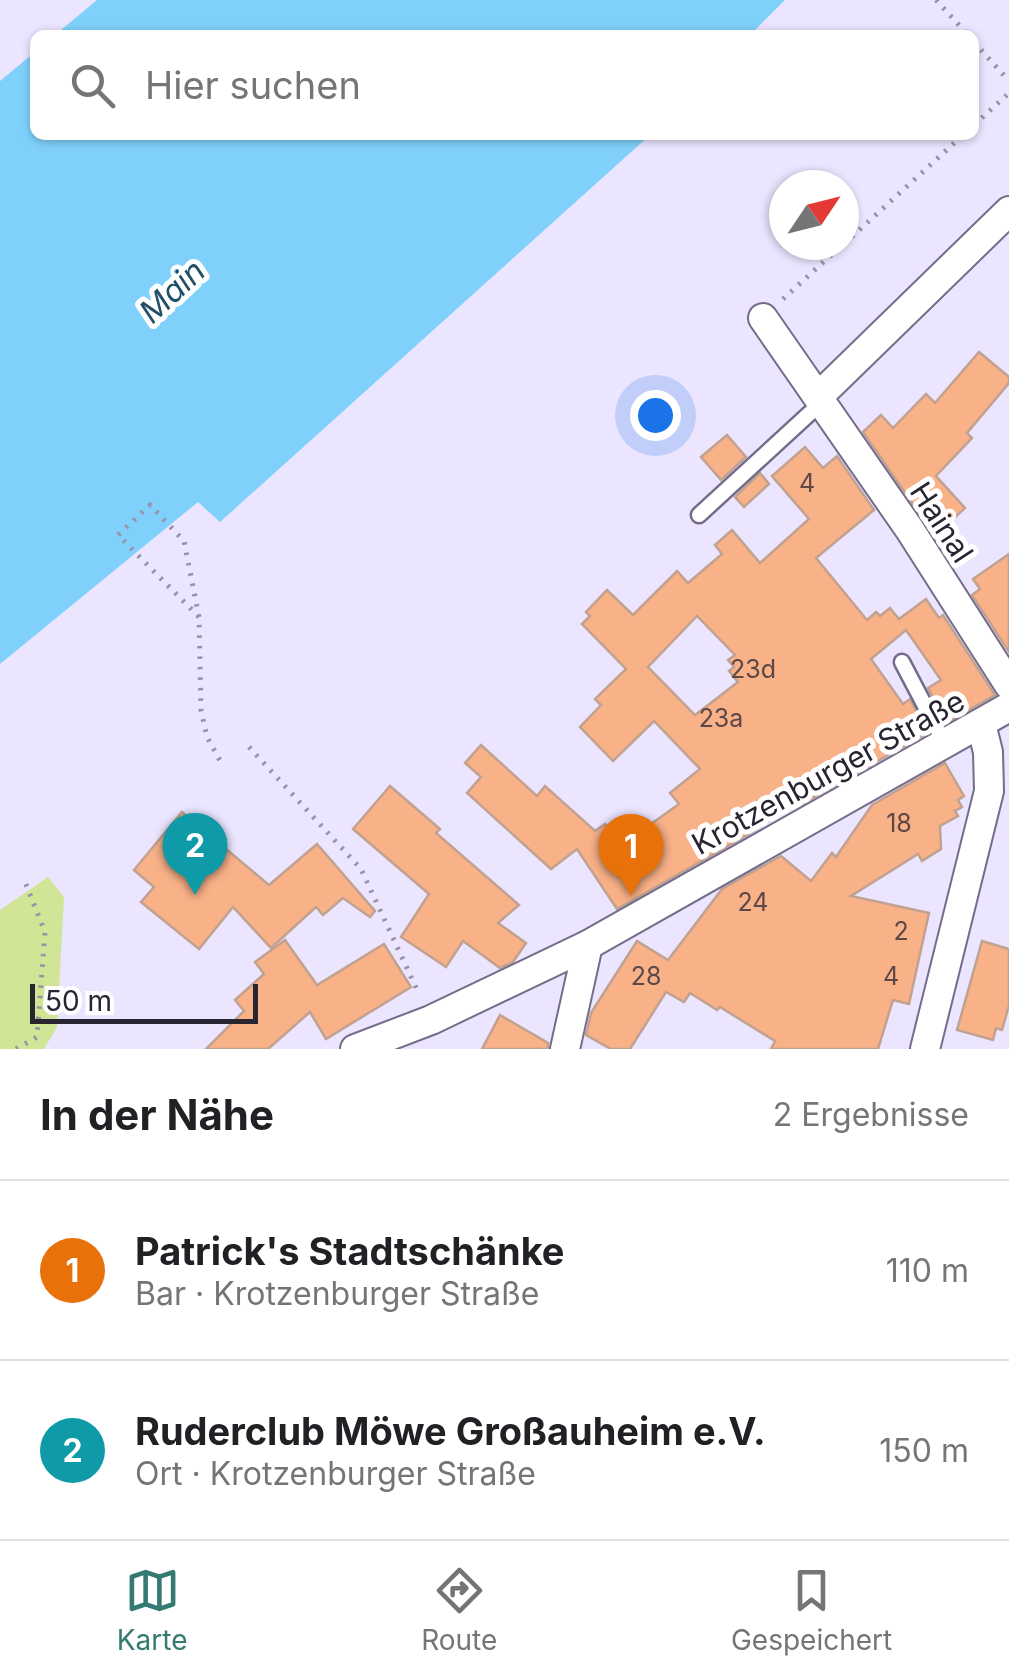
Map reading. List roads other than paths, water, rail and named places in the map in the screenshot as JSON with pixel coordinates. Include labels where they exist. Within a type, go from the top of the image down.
[{"type":"street","points":[[821,399],[1009,210]]},
{"type":"street","name":"Hainal","points":[[763,318],[910,530],[1009,685]]},
{"type":"street","name":"Krotzenburger Straße","points":[[355,1049],[431,1020],[588,945],[1009,707]]},
{"type":"street","points":[[925,1049],[989,791],[990,770],[981,724]]},
{"type":"street","points":[[566,1049],[588,945]]},
{"type":"lane","points":[[699,515],[821,399]]},
{"type":"lane","points":[[902,662],[945,744]]},
{"type":"water","points":[[97,0],[785,0],[755,30],[61,30]]},
{"type":"water","name":"Main","points":[[30,56],[30,140],[644,140],[220,522],[198,502],[0,664],[0,81]]},
{"type":"place","name":"Ruderclub Möwe Großauheim e.V.","points":[[195,895]]},
{"type":"place","name":"Patrick's Stadtschänke","points":[[631,896]]}]
